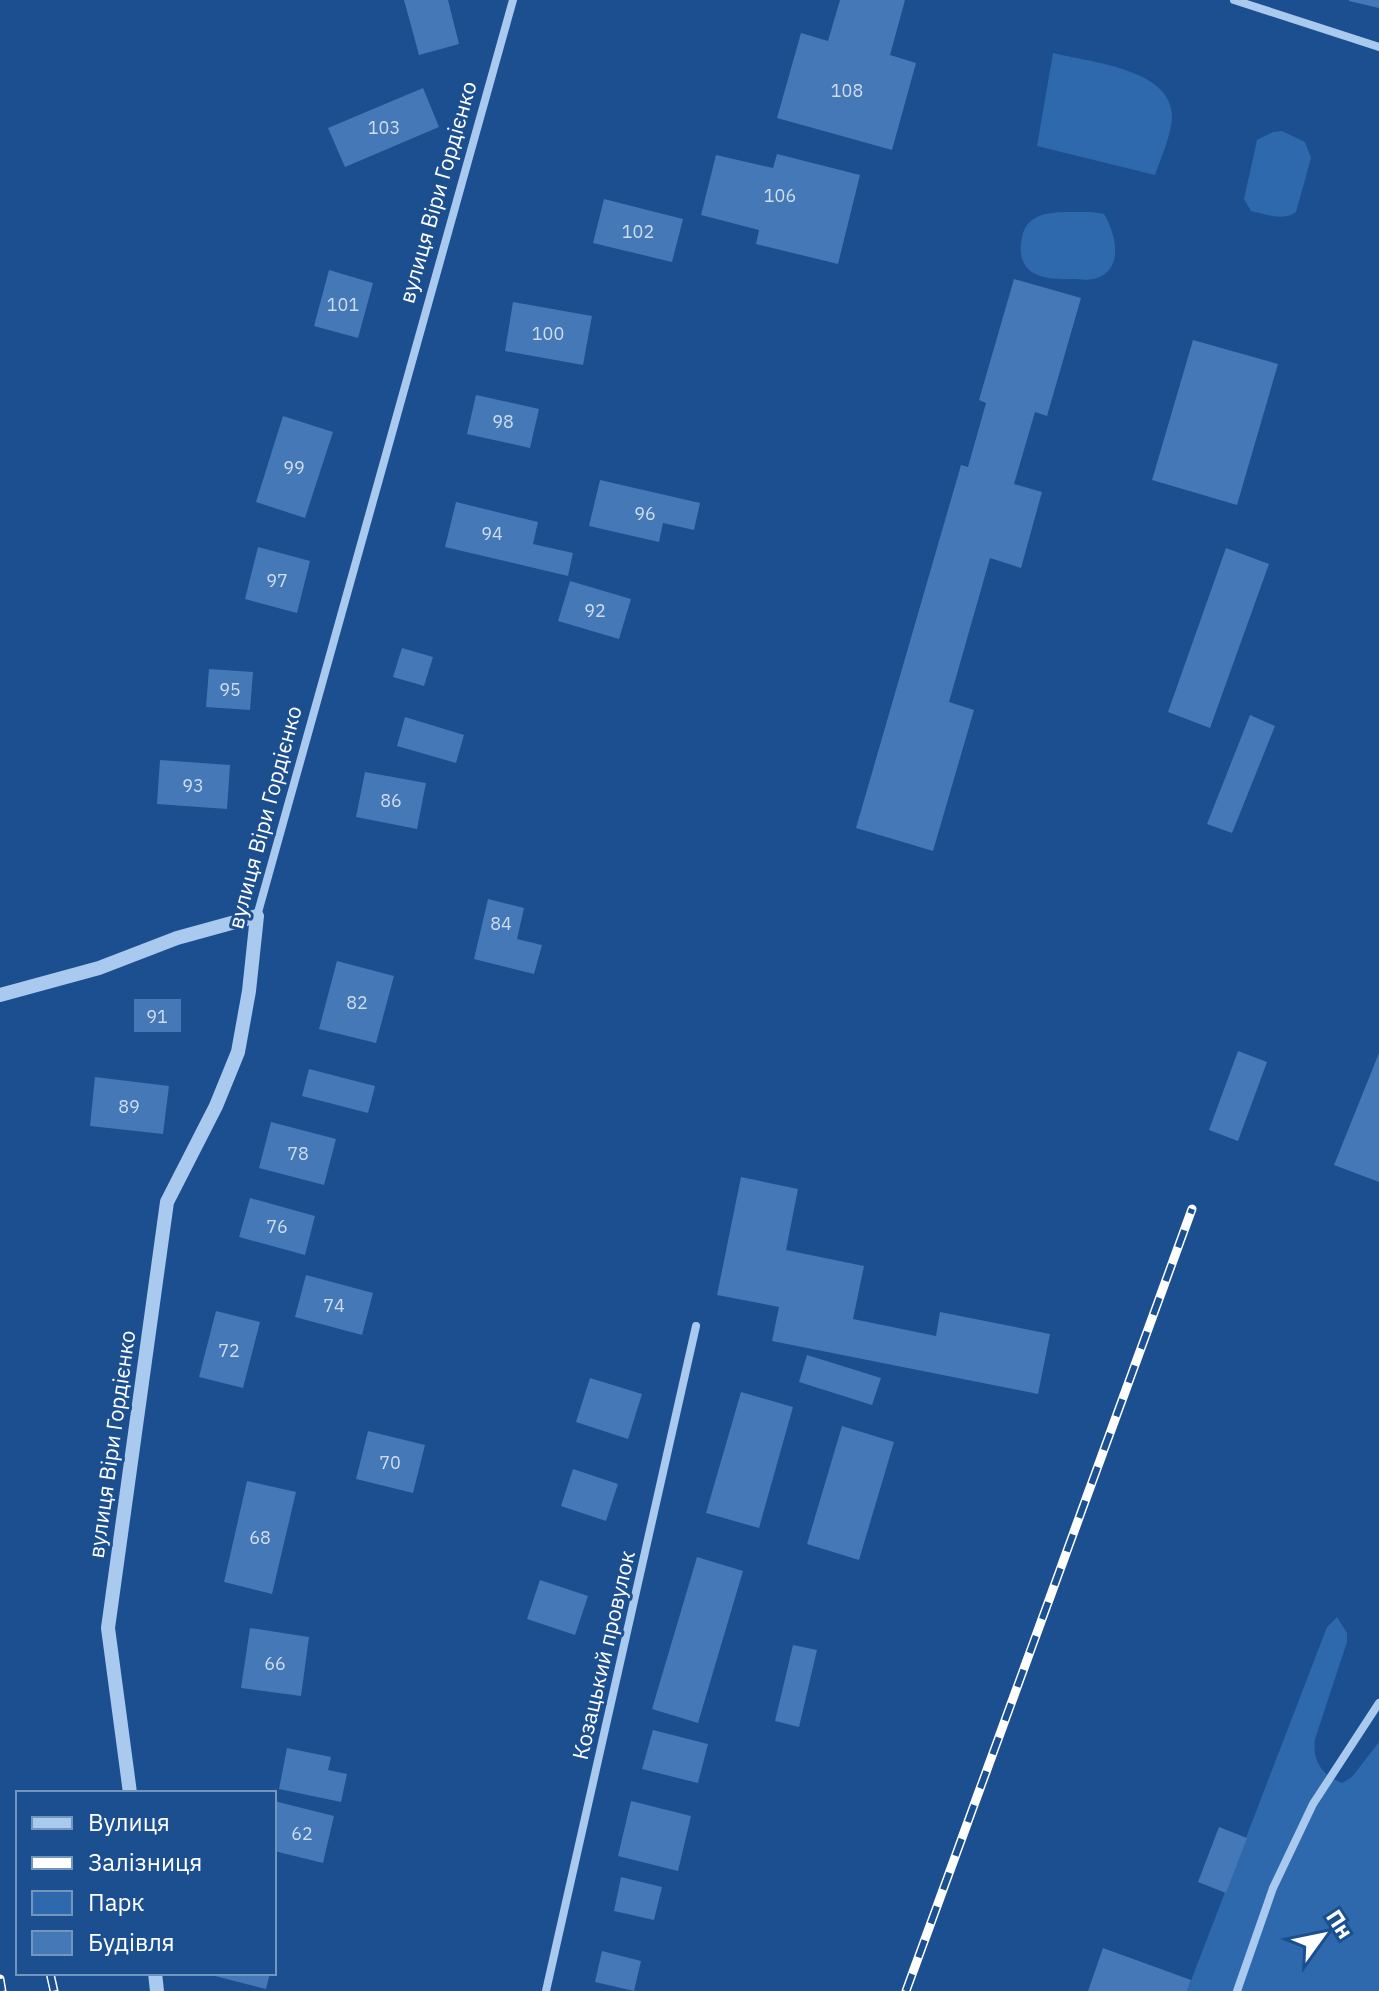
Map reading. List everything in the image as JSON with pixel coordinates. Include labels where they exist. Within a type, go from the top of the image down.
[{"type":"street","name":"вулиця Віри Гордієнко","points":[[130,1791],[108,1628],[167,1202],[216,1106],[238,1052],[249,991],[257,916],[513,0]]},
{"type":"street","points":[[1234,0],[1379,47]]},
{"type":"street","points":[[2,995],[99,968],[177,938],[257,916]]},
{"type":"street","name":"Козацький провулок","points":[[546,1991],[696,1326]]},
{"type":"street","points":[[1237,1991],[1273,1888],[1313,1804],[1379,1703]]},
{"type":"green space","points":[[1053,53],[1106,64],[1143,77],[1168,99],[1172,122],[1155,175],[1037,146]]},
{"type":"green space","points":[[1282,131],[1305,142],[1311,158],[1296,212],[1280,217],[1251,211],[1244,199],[1257,140]]},
{"type":"green space","points":[[1050,213],[1104,214],[1114,240],[1114,258],[1106,273],[1091,279],[1061,279],[1042,276],[1027,268],[1022,260],[1022,237],[1032,220]]},
{"type":"green space","points":[[1337,1617],[1347,1633],[1347,1642],[1315,1739],[1315,1754],[1324,1771],[1342,1783],[1352,1777],[1379,1742],[1379,1991],[1187,1991],[1327,1627]]},
{"type":"building","points":[[404,0],[448,0],[459,44],[419,55]]},
{"type":"building","points":[[840,0],[905,0],[890,55],[916,63],[892,150],[777,118],[801,33],[828,41]]},
{"type":"building","points":[[1379,0],[1379,8],[1349,1]]},
{"type":"building","points":[[423,88],[439,127],[345,167],[328,128]]},
{"type":"building","points":[[777,154],[860,175],[838,264],[756,244],[759,230],[701,215],[716,155],[773,168]]},
{"type":"building","points":[[604,199],[683,219],[672,262],[593,243]]},
{"type":"building","points":[[329,270],[373,283],[358,338],[314,326]]},
{"type":"building","points":[[1014,279],[1081,298],[1047,416],[1035,412],[1014,484],[1042,492],[1021,568],[990,558],[949,702],[974,710],[933,851],[856,828],[961,465],[968,467],[986,403],[979,400]]},
{"type":"building","points":[[513,302],[592,316],[583,365],[505,351]]},
{"type":"building","points":[[1193,340],[1278,364],[1237,505],[1152,480]]},
{"type":"building","points":[[476,395],[539,409],[530,448],[467,434]]},
{"type":"building","points":[[283,416],[333,432],[305,518],[256,502]]},
{"type":"building","points":[[600,480],[700,503],[694,530],[663,523],[659,542],[589,526]]},
{"type":"building","points":[[456,502],[538,522],[533,544],[573,553],[568,576],[445,547]]},
{"type":"building","points":[[258,547],[310,561],[297,613],[245,599]]},
{"type":"building","points":[[1226,548],[1269,564],[1210,728],[1168,712]]},
{"type":"building","points":[[570,581],[631,599],[619,639],[558,621]]},
{"type":"building","points":[[402,648],[433,657],[424,686],[393,677]]},
{"type":"building","points":[[209,669],[253,672],[250,710],[206,707]]},
{"type":"building","points":[[1250,715],[1275,726],[1232,833],[1207,824]]},
{"type":"building","points":[[405,717],[464,735],[456,763],[397,746]]},
{"type":"building","points":[[160,760],[230,765],[227,809],[157,804]]},
{"type":"building","points":[[365,772],[426,783],[417,829],[356,817]]},
{"type":"building","points":[[488,899],[524,908],[517,939],[542,945],[534,974],[474,959]]},
{"type":"building","points":[[337,961],[394,976],[376,1043],[319,1029]]},
{"type":"building","points":[[134,999],[181,999],[181,1032],[134,1032]]},
{"type":"building","points":[[1238,1051],[1267,1062],[1238,1141],[1209,1130]]},
{"type":"building","points":[[1379,1053],[1379,1182],[1334,1165]]},
{"type":"building","points":[[309,1069],[375,1086],[368,1113],[302,1096]]},
{"type":"building","points":[[95,1077],[169,1086],[163,1134],[90,1126]]},
{"type":"building","points":[[271,1122],[336,1139],[324,1185],[259,1168]]},
{"type":"building","points":[[741,1177],[798,1189],[786,1250],[864,1266],[853,1319],[936,1336],[940,1312],[1050,1334],[1038,1394],[772,1341],[779,1307],[717,1295]]},
{"type":"building","points":[[250,1198],[315,1216],[305,1255],[239,1237]]},
{"type":"building","points":[[306,1275],[373,1293],[362,1335],[295,1317]]},
{"type":"building","points":[[216,1311],[260,1322],[243,1388],[199,1377]]},
{"type":"building","points":[[807,1355],[881,1378],[872,1405],[799,1382]]},
{"type":"building","points":[[590,1378],[642,1394],[628,1439],[576,1422]]},
{"type":"building","points":[[741,1392],[793,1407],[759,1528],[706,1513]]},
{"type":"building","points":[[842,1426],[894,1442],[859,1560],[807,1544]]},
{"type":"building","points":[[368,1431],[425,1445],[413,1493],[356,1479]]},
{"type":"building","points":[[573,1469],[618,1484],[606,1521],[561,1506]]},
{"type":"building","points":[[247,1481],[296,1492],[272,1594],[224,1582]]},
{"type":"building","points":[[697,1557],[743,1571],[698,1723],[652,1709]]},
{"type":"building","points":[[540,1580],[588,1596],[575,1635],[527,1619]]},
{"type":"building","points":[[250,1628],[309,1637],[301,1696],[241,1688]]},
{"type":"building","points":[[793,1645],[817,1650],[799,1727],[775,1721]]},
{"type":"building","points":[[653,1730],[708,1744],[698,1783],[642,1769]]},
{"type":"building","points":[[287,1748],[331,1757],[328,1770],[347,1774],[341,1802],[279,1789]]},
{"type":"building","points":[[631,1801],[691,1816],[678,1871],[618,1856]]},
{"type":"building","points":[[276,1802],[334,1816],[323,1863],[276,1851]]},
{"type":"building","points":[[1219,1827],[1247,1838],[1226,1893],[1198,1882]]},
{"type":"building","points":[[621,1877],[662,1887],[654,1920],[614,1911]]},
{"type":"building","points":[[1103,1948],[1191,1980],[1187,1991],[1088,1991]]},
{"type":"building","points":[[602,1951],[641,1961],[634,1991],[595,1982]]},
{"type":"building","points":[[211,1975],[270,1975],[266,1989]]},
{"type":"railway","points":[[906,1991],[1192,1209]]},
{"type":"railway","points":[[50,1975],[54,1991]]},
{"type":"railway","points":[[0,1979],[2,1991]]}]
